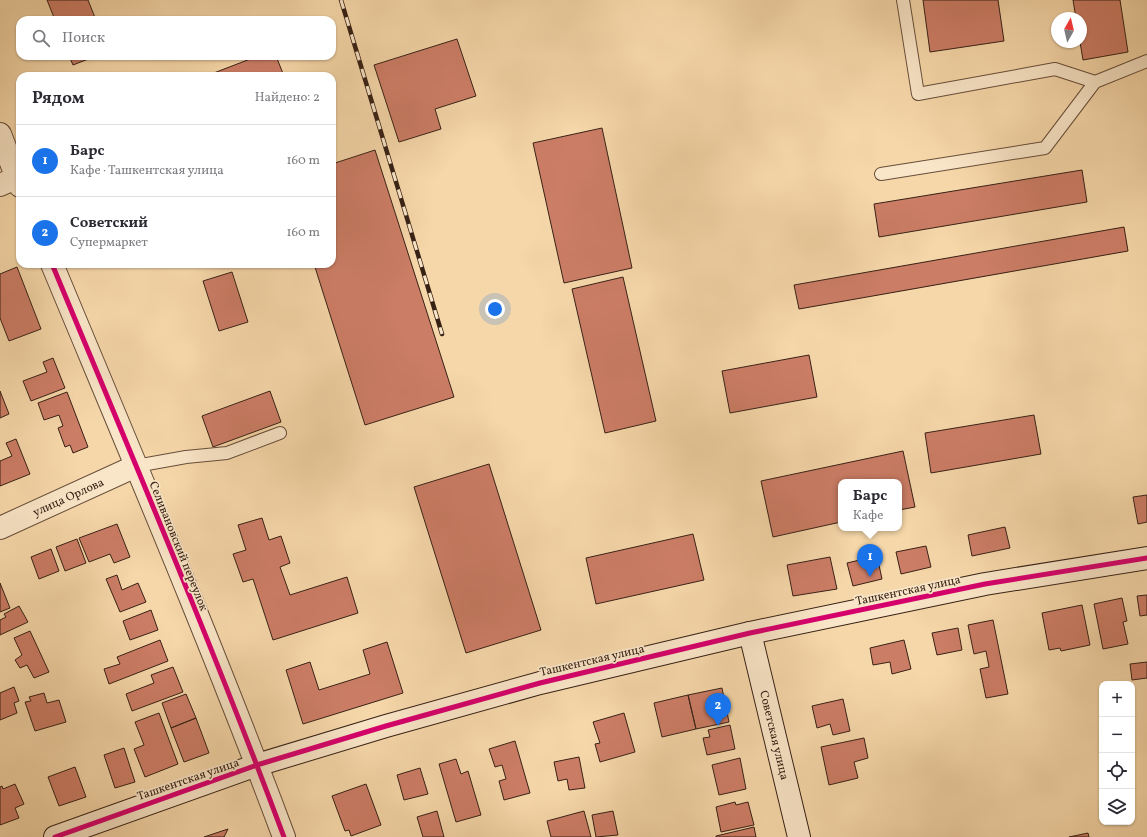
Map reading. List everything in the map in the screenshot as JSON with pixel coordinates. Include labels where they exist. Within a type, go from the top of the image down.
[{"type":"street","points":[[0,134],[12,183]]},
{"type":"street","name":"Селивановский переулок","points":[[54,268],[136,466],[257,765],[284,837]]},
{"type":"street","name":"улица Орлова","points":[[0,528],[136,466]]},
{"type":"street","name":"Ташкентская улица","points":[[55,837],[257,765],[386,726],[540,683],[750,633],[985,584],[1147,558]]},
{"type":"street","name":"Советская улица","points":[[750,633],[799,837]]},
{"type":"lane","points":[[904,0],[918,94],[1055,69],[1094,82]]},
{"type":"lane","points":[[881,174],[1045,148],[1094,82],[1147,61]]},
{"type":"lane","points":[[136,466],[186,457],[227,453],[280,433]]},
{"type":"building","points":[[47,0],[88,0],[94,16],[53,16]]},
{"type":"building","points":[[923,0],[998,0],[1004,41],[930,52]]},
{"type":"building","points":[[1073,0],[1120,0],[1128,52],[1083,60],[1081,48],[1087,48],[1087,12],[1075,12]]},
{"type":"building","points":[[457,39],[476,96],[435,109],[441,129],[399,142],[374,65]]},
{"type":"building","points":[[71,60],[86,60],[73,65]]},
{"type":"building","points":[[248,60],[278,60],[282,72],[216,72]]},
{"type":"building","points":[[602,128],[632,268],[564,283],[533,143]]},
{"type":"building","points":[[375,150],[454,397],[365,425],[315,268],[336,268],[336,163]]},
{"type":"building","points":[[1082,170],[1087,202],[879,237],[874,204]]},
{"type":"building","points":[[1124,227],[1128,251],[799,309],[794,285]]},
{"type":"building","points":[[17,268],[41,329],[9,341],[0,318],[0,274]]},
{"type":"building","points":[[232,272],[248,322],[219,331],[203,281]]},
{"type":"building","points":[[623,277],[656,421],[605,433],[572,289]]},
{"type":"building","points":[[809,355],[817,397],[730,413],[722,371]]},
{"type":"building","points":[[53,358],[65,388],[31,401],[23,381],[47,372],[43,362]]},
{"type":"building","points":[[0,391],[9,414],[0,418]]},
{"type":"building","points":[[270,391],[281,422],[213,447],[202,416]]},
{"type":"building","points":[[67,392],[88,447],[73,453],[70,445],[65,447],[58,428],[63,426],[59,415],[44,420],[38,403]]},
{"type":"building","points":[[1034,415],[1041,454],[931,473],[925,433]]},
{"type":"building","points":[[16,439],[30,474],[0,486],[0,461],[12,456],[6,443]]},
{"type":"building","points":[[903,451],[915,507],[902,509],[902,479],[838,479],[838,523],[773,537],[761,481]]},
{"type":"building","points":[[489,464],[541,630],[466,653],[414,487]]},
{"type":"building","points":[[1147,495],[1147,522],[1138,524],[1133,497]]},
{"type":"building","points":[[262,518],[269,540],[281,536],[290,563],[280,567],[290,595],[347,577],[358,613],[273,640],[253,579],[243,582],[233,554],[246,550],[238,525]]},
{"type":"building","points":[[117,524],[130,557],[114,563],[110,554],[89,562],[79,538]]},
{"type":"building","points":[[1005,527],[1010,548],[972,556],[968,535]]},
{"type":"building","points":[[693,534],[704,580],[596,604],[586,558]]},
{"type":"building","points":[[77,539],[86,563],[65,571],[56,547]]},
{"type":"building","points":[[926,546],[931,567],[901,574],[896,552]]},
{"type":"building","points":[[51,549],[59,571],[39,579],[31,557]]},
{"type":"building","points":[[877,556],[882,579],[853,586],[847,563]]},
{"type":"building","points":[[830,557],[837,589],[793,596],[787,565]]},
{"type":"building","points":[[117,575],[122,590],[138,583],[146,602],[120,612],[106,579]]},
{"type":"building","points":[[0,583],[10,608],[0,612]]},
{"type":"building","points":[[1147,595],[1147,615],[1140,616],[1137,596]]},
{"type":"building","points":[[1122,598],[1127,621],[1123,622],[1128,644],[1103,649],[1094,604]]},
{"type":"building","points":[[1082,605],[1090,645],[1061,651],[1060,648],[1049,650],[1042,613]]},
{"type":"building","points":[[19,606],[28,622],[0,635],[0,620],[6,617],[4,614]]},
{"type":"building","points":[[151,610],[158,630],[130,640],[123,621]]},
{"type":"building","points":[[993,620],[1008,694],[986,698],[980,669],[989,667],[986,651],[974,654],[968,625]]},
{"type":"building","points":[[958,628],[962,650],[937,655],[932,633]]},
{"type":"building","points":[[30,631],[49,672],[34,678],[27,665],[20,668],[15,660],[22,655],[14,638]]},
{"type":"building","points":[[160,640],[168,661],[109,684],[104,669],[120,664],[117,657]]},
{"type":"building","points":[[904,640],[911,669],[892,674],[890,662],[873,665],[870,648]]},
{"type":"building","points":[[387,642],[403,693],[303,724],[286,670],[310,662],[319,690],[370,674],[363,650]]},
{"type":"building","points":[[1147,662],[1147,678],[1132,680],[1130,664]]},
{"type":"building","points":[[173,667],[183,692],[132,711],[126,694],[154,683],[151,675]]},
{"type":"building","points":[[14,687],[19,701],[14,703],[17,713],[0,720],[0,693]]},
{"type":"building","points":[[722,688],[729,722],[696,729],[688,695]]},
{"type":"building","points":[[44,693],[47,703],[59,700],[66,722],[35,731],[25,702],[31,701],[29,697]]},
{"type":"building","points":[[186,694],[196,718],[171,728],[162,703]]},
{"type":"building","points":[[688,695],[696,729],[662,737],[654,703]]},
{"type":"building","points":[[843,699],[850,731],[833,735],[830,724],[817,728],[812,706]]},
{"type":"building","points":[[159,713],[178,764],[145,777],[134,749],[144,745],[135,722]]},
{"type":"building","points":[[624,713],[635,752],[600,762],[595,744],[600,743],[593,722]]},
{"type":"building","points":[[196,718],[209,753],[184,762],[171,728]]},
{"type":"building","points":[[730,725],[735,749],[707,755],[703,738],[710,737],[708,730]]},
{"type":"building","points":[[864,738],[868,758],[854,762],[858,778],[829,785],[821,747]]},
{"type":"building","points":[[515,741],[530,793],[504,800],[499,781],[506,779],[502,765],[495,767],[489,749]]},
{"type":"building","points":[[124,748],[135,782],[115,788],[104,755]]},
{"type":"building","points":[[579,757],[585,788],[569,790],[567,779],[558,781],[554,762]]},
{"type":"building","points":[[740,758],[746,789],[719,795],[712,765]]},
{"type":"building","points":[[456,759],[461,774],[468,771],[481,815],[456,822],[439,764]]},
{"type":"building","points":[[75,767],[86,797],[59,806],[48,777]]},
{"type":"building","points":[[420,768],[428,794],[404,800],[397,775]]},
{"type":"building","points":[[15,784],[24,804],[15,808],[19,818],[0,825],[0,787],[2,786],[3,789]]},
{"type":"building","points":[[366,784],[381,825],[351,836],[349,830],[345,831],[332,796]]},
{"type":"building","points":[[735,802],[736,805],[748,802],[754,825],[721,832],[716,807]]},
{"type":"building","points":[[437,811],[444,837],[423,837],[417,817]]},
{"type":"building","points":[[584,811],[591,837],[551,837],[547,821]]},
{"type":"building","points":[[613,811],[618,835],[596,837],[592,815]]},
{"type":"building","points":[[754,827],[756,837],[716,837],[716,836]]},
{"type":"building","points":[[228,829],[224,837],[204,837]]},
{"type":"building","points":[[1088,833],[1089,837],[1069,837]]},
{"type":"railway","points":[[341,0],[442,334]]},
{"type":"cycle path","points":[[54,268],[200,621],[284,837]]},
{"type":"cycle path","points":[[55,837],[257,765],[386,726],[540,683],[750,633],[985,584],[1147,558]]},
{"type":"place","name":"Барс","points":[[870,577]]},
{"type":"place","name":"Советский","points":[[718,726]]}]
